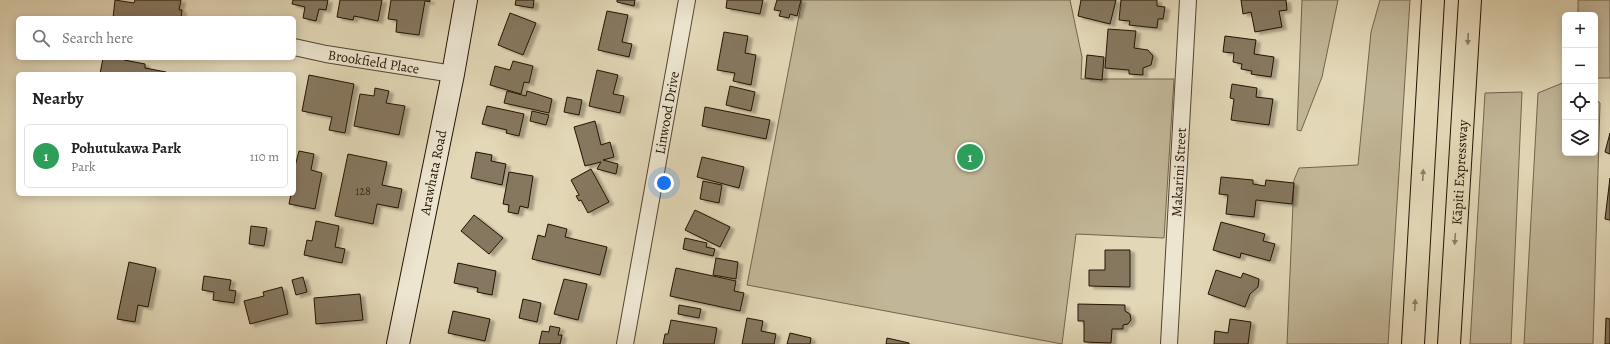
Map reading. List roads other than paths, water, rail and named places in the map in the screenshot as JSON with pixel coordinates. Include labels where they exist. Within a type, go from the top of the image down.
[{"type":"highway","points":[[1413,344],[1433,0]]},
{"type":"highway","name":"Kāpiti Expressway","points":[[1449,344],[1470,0]]},
{"type":"main road","name":"Arawhata Road","points":[[398,344],[453,74],[466,0]]},
{"type":"street","name":"Linwood Drive","points":[[624,344],[686,0]]},
{"type":"street","name":"Makarini Street","points":[[1168,344],[1188,0]]},
{"type":"street","name":"Brookfield Place","points":[[296,47],[326,54],[453,74]]},
{"type":"place","name":"Pohutukawa Park","points":[[970,157]]}]
